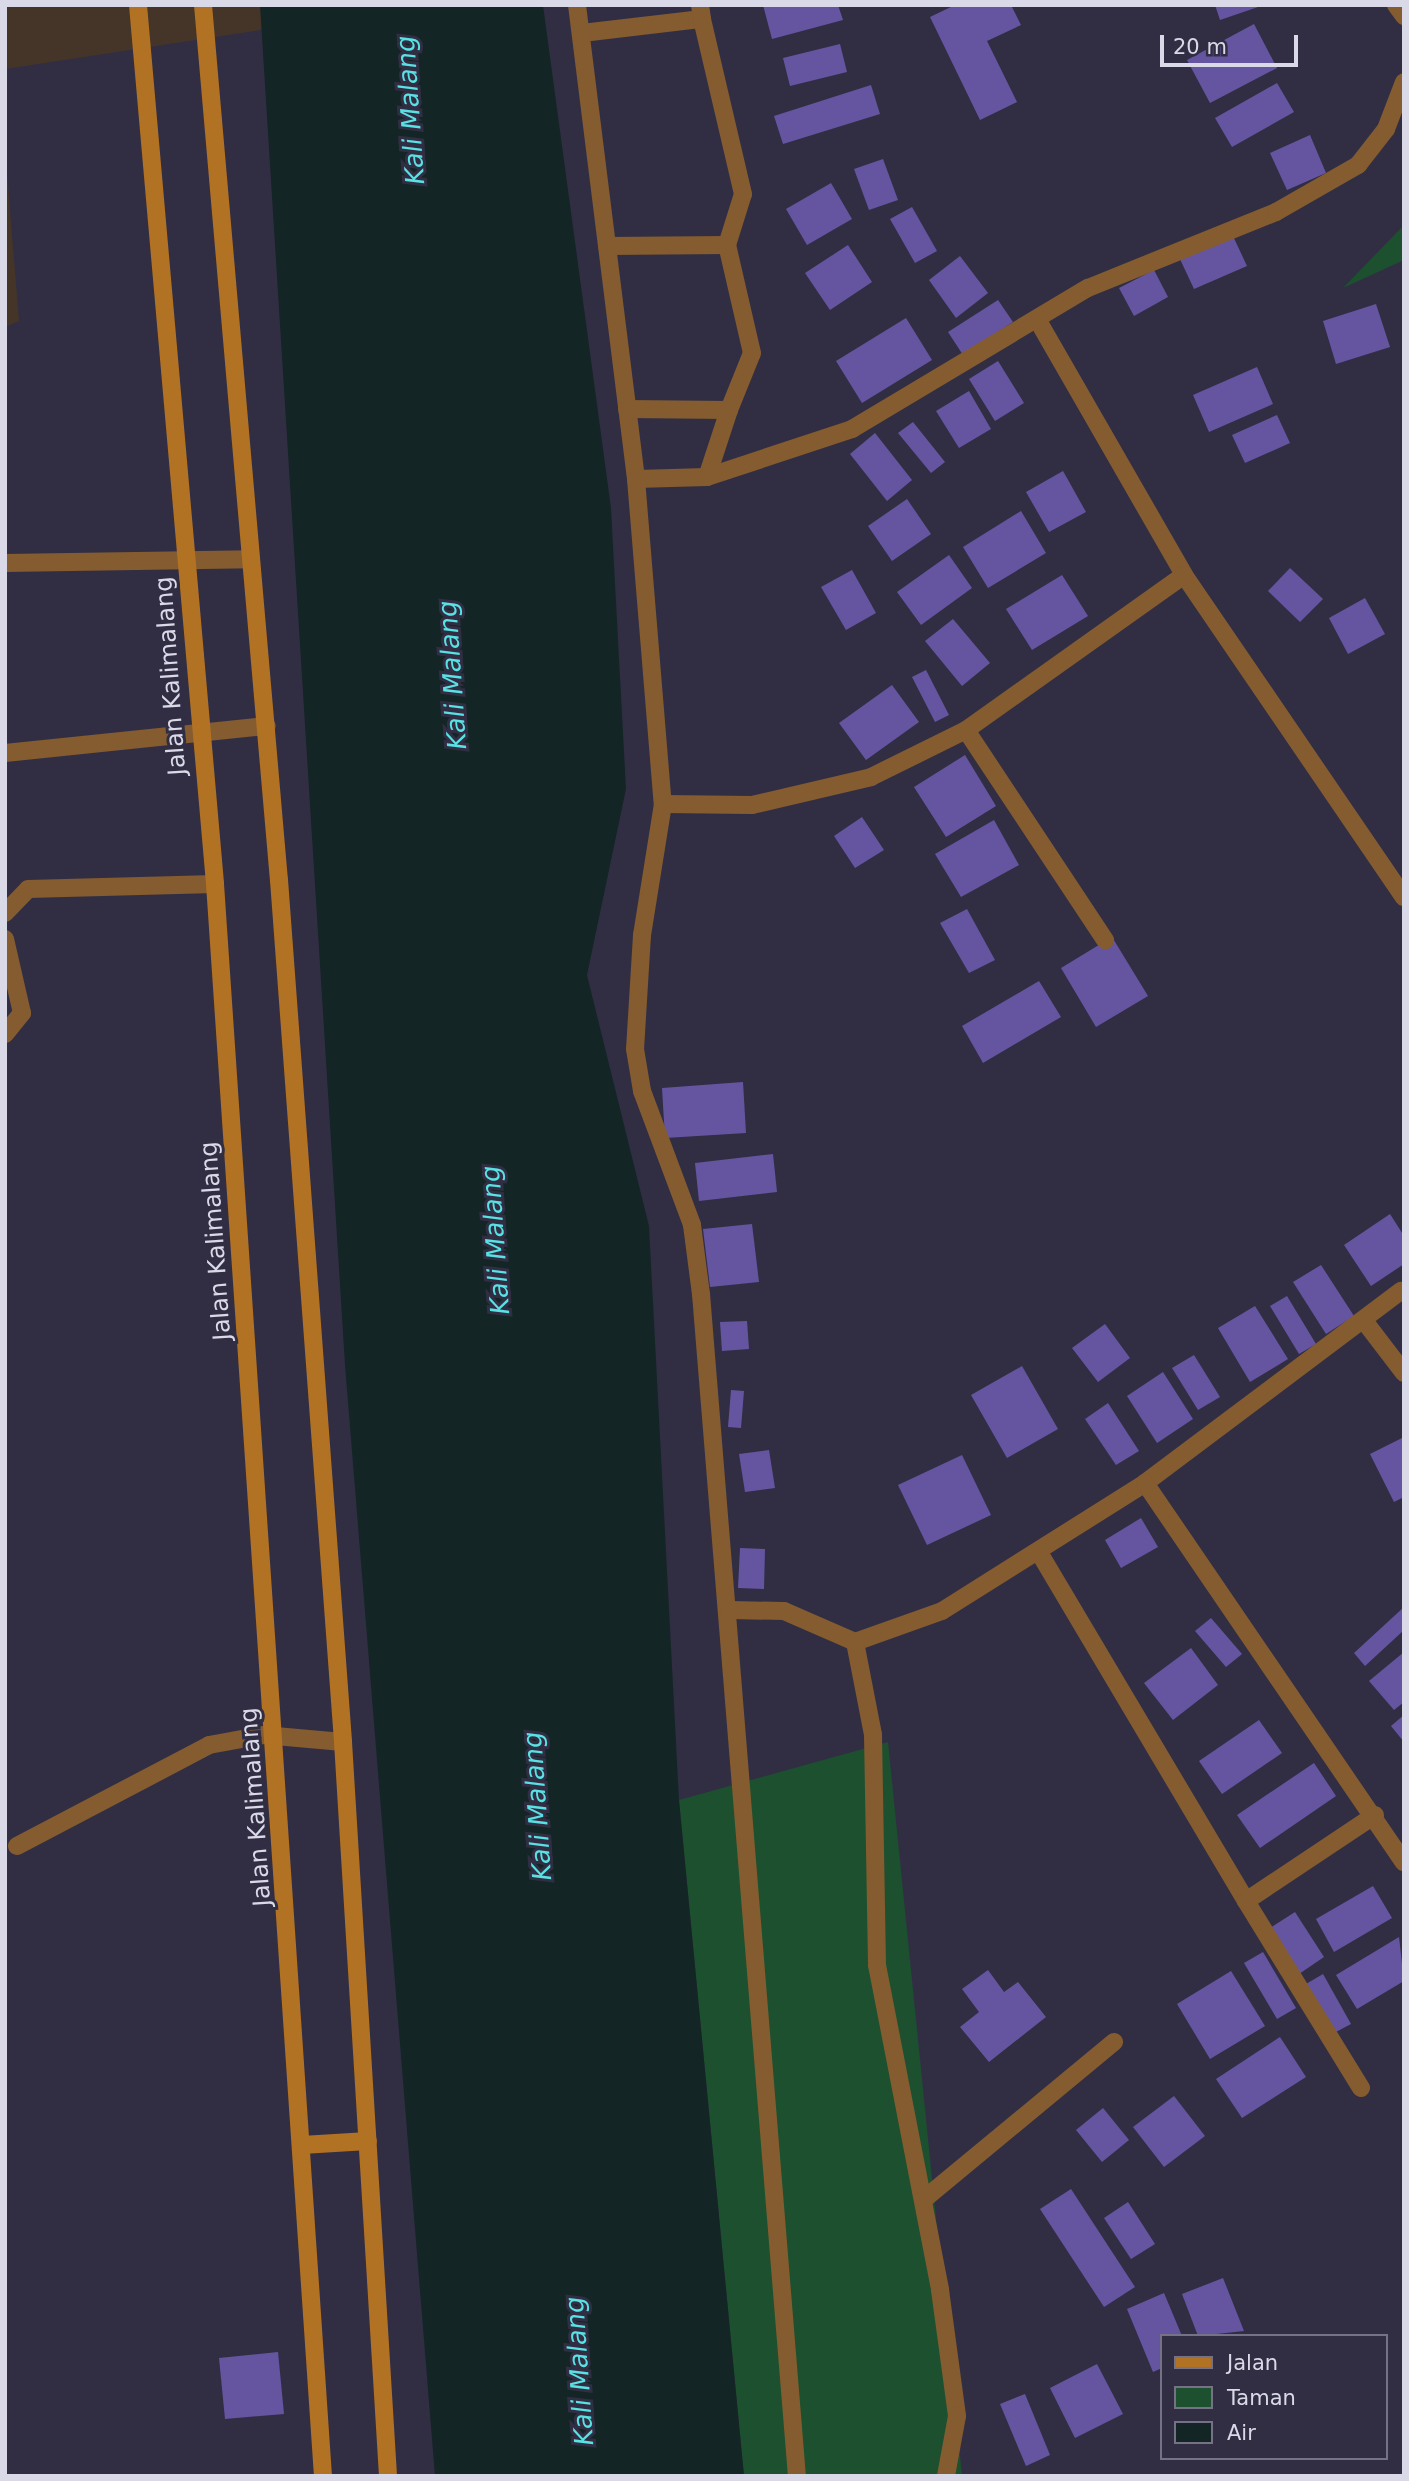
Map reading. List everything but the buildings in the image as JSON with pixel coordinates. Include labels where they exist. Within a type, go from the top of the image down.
[{"type":"main road","name":"Jalan Kalimalang","points":[[138,5],[186,560],[198,735],[215,884],[276,1739],[323,2476]]},
{"type":"main road","points":[[204,5],[267,726],[343,1742],[388,2476]]},
{"type":"main road","points":[[302,2145],[368,2141]]},
{"type":"street","points":[[578,5],[636,479],[663,804],[642,935],[635,1049],[642,1091],[692,1225],[730,1610],[797,2476]]},
{"type":"street","points":[[1396,5],[1404,16]]},
{"type":"street","points":[[582,33],[701,12],[743,194],[727,245],[752,353],[729,410],[707,477]]},
{"type":"street","points":[[636,479],[707,477],[852,429],[1088,288],[1276,212],[1358,166],[1385,129],[1404,82]]},
{"type":"street","points":[[607,246],[727,245]]},
{"type":"street","points":[[1037,319],[1184,575],[1404,897]]},
{"type":"street","points":[[627,409],[729,410]]},
{"type":"street","points":[[5,563],[251,559]]},
{"type":"street","points":[[663,804],[752,805],[820,793],[871,777],[966,730],[1184,575]]},
{"type":"street","points":[[5,753],[267,726]]},
{"type":"street","points":[[966,730],[1105,940]]},
{"type":"street","points":[[5,913],[28,889],[215,884]]},
{"type":"street","points":[[5,939],[22,1013],[5,1034]]},
{"type":"street","points":[[730,1610],[784,1611],[855,1642],[942,1611],[1040,1554],[1145,1483],[1365,1322],[1401,1291]]},
{"type":"street","points":[[1365,1322],[1404,1373]]},
{"type":"street","points":[[1145,1483],[1376,1815],[1404,1862]]},
{"type":"street","points":[[1040,1554],[1246,1901],[1361,2088]]},
{"type":"street","points":[[855,1642],[873,1735],[877,1965],[923,2200],[957,2416],[946,2476]]},
{"type":"street","points":[[17,1846],[209,1745],[237,1736],[343,1742]]},
{"type":"street","points":[[1246,1901],[1376,1815]]},
{"type":"street","points":[[923,2200],[1114,2042]]},
{"type":"shaded area","points":[[5,5],[260,5],[267,29],[5,69]]},
{"type":"shaded area","points":[[5,148],[19,321],[5,327]]},
{"type":"green space","points":[[1404,225],[1404,260],[1343,288]]},
{"type":"green space","points":[[888,1742],[962,2476],[744,2476],[679,1800]]},
{"type":"water","name":"Kali Malang","points":[[260,5],[543,5],[611,508],[626,789],[587,975],[649,1226],[679,1800],[744,2476],[435,2476],[345,1365]]}]
